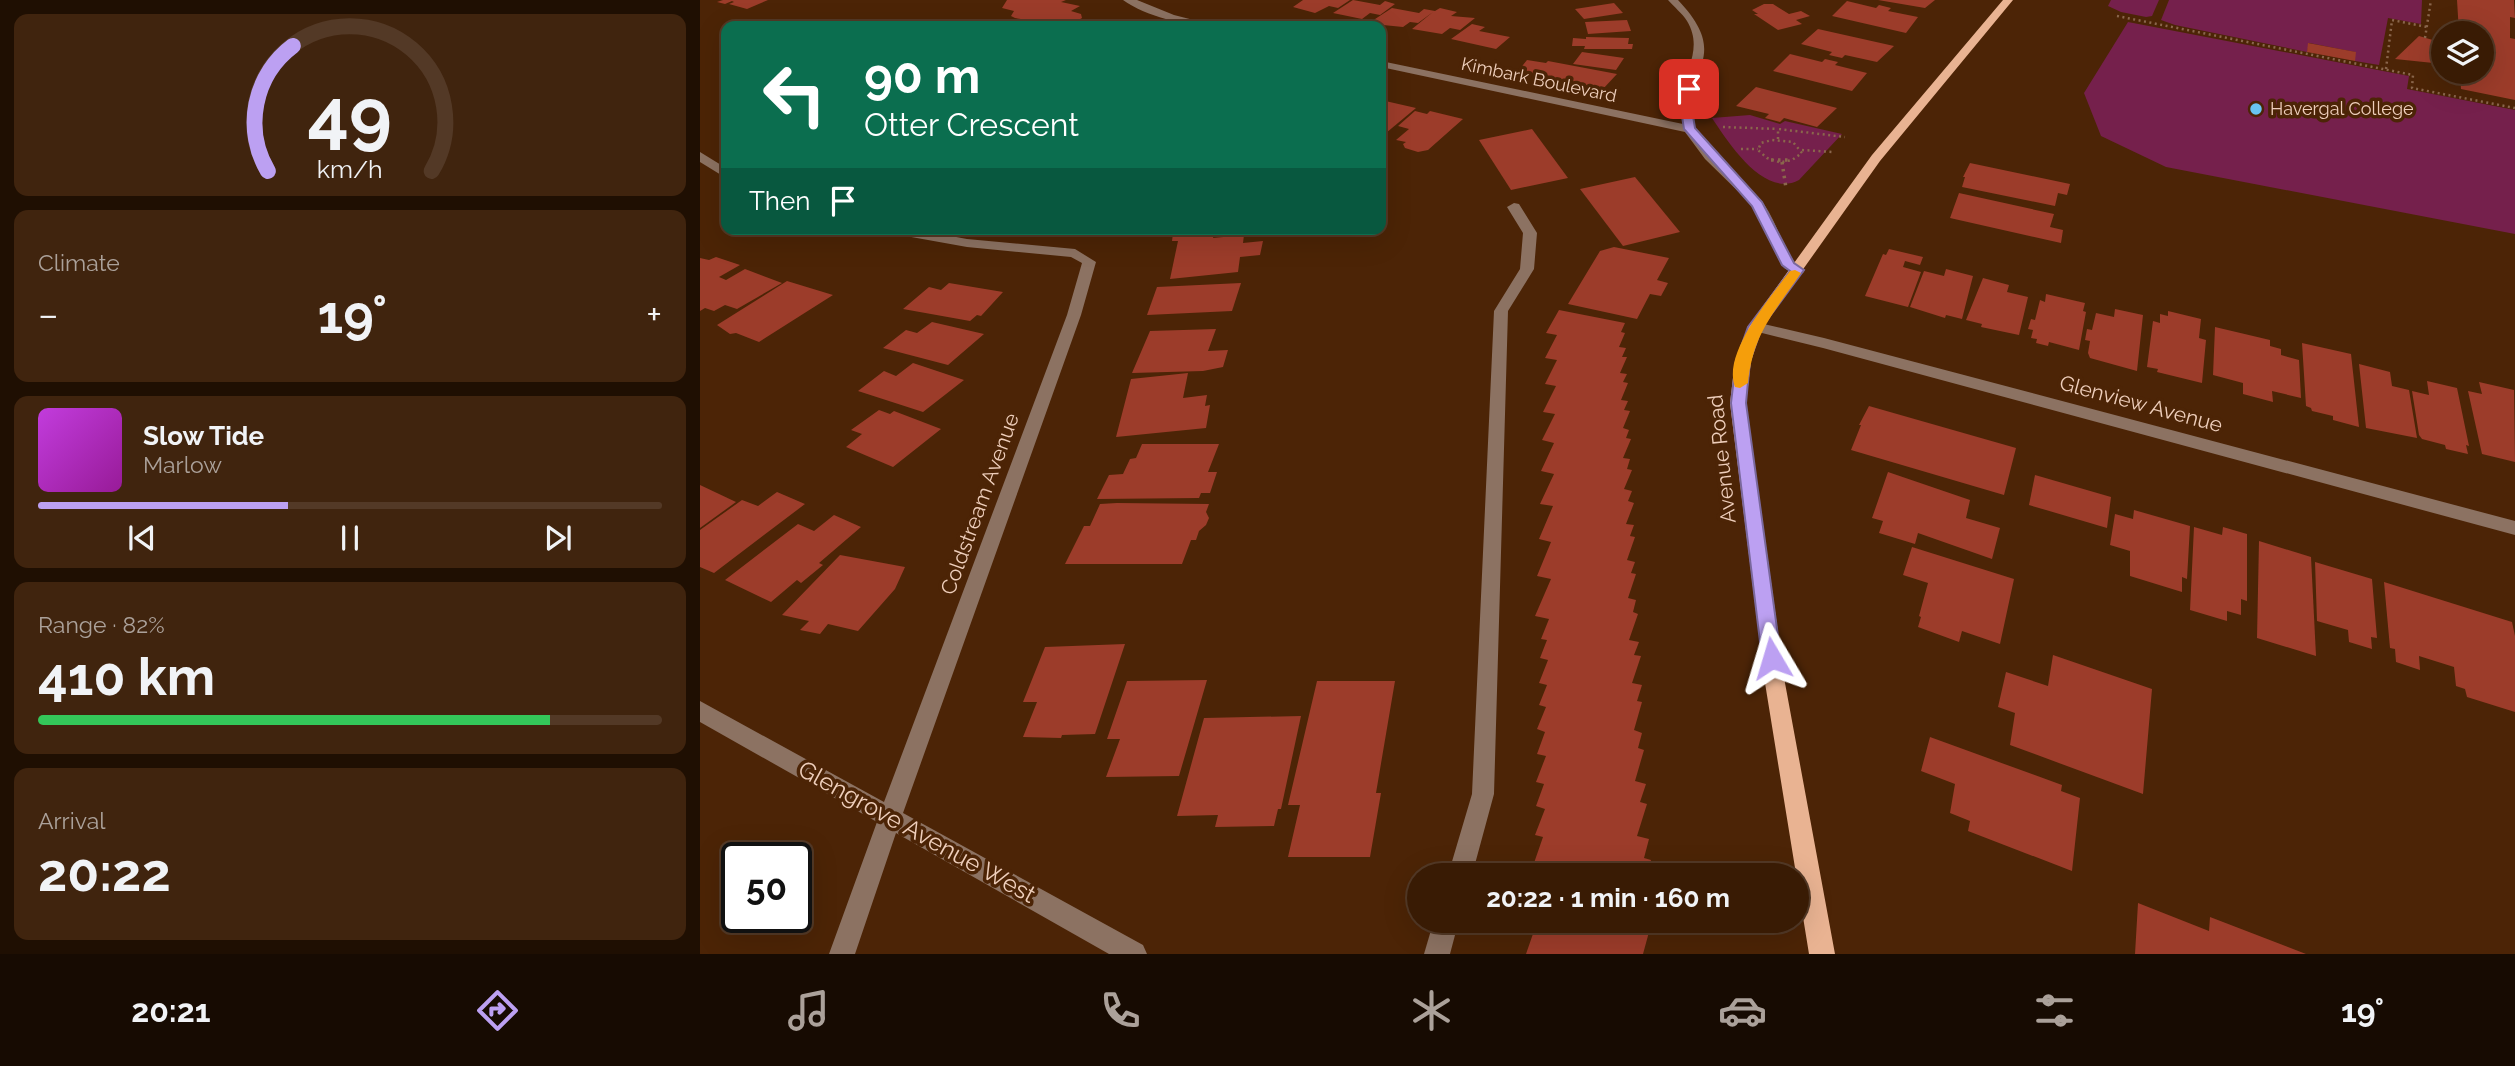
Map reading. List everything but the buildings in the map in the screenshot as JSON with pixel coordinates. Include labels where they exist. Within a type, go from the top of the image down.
[{"type":"main road","name":"Avenue Road","points":[[1822,954],[1775,683],[1738,403],[1743,361],[1755,327],[1876,158],[2008,0]]},
{"type":"street","points":[[1128,0],[1171,17],[1189,21]]},
{"type":"street","points":[[1673,0],[1688,14],[1700,33],[1701,55],[1689,89],[1686,110],[1690,129],[1757,204],[1789,265],[1798,270]]},
{"type":"street","name":"Kimbark Boulevard","points":[[1386,65],[1690,129]]},
{"type":"street","points":[[700,156],[721,171]]},
{"type":"street","points":[[1463,863],[1483,794],[1502,311],[1527,269],[1530,233],[1514,207]]},
{"type":"street","name":"Coldstream Avenue","points":[[842,954],[1074,315],[1089,262],[1076,253],[967,243],[922,235]]},
{"type":"street","name":"Glenview Avenue","points":[[1755,327],[1824,343],[2515,528]]},
{"type":"street","name":"Glengrove Avenue West","points":[[700,711],[1134,954]]},
{"type":"street","points":[[1437,954],[1443,933]]},
{"type":"path","points":[[2425,38],[2431,0]]},
{"type":"path","points":[[2117,16],[2413,75],[2412,88],[2515,108]]},
{"type":"path","points":[[2386,69],[2392,20],[2427,27]]},
{"type":"path","points":[[1713,127],[1778,129],[1845,137]]},
{"type":"path","points":[[1778,129],[1778,139]]},
{"type":"path","points":[[1802,150],[1796,159],[1782,162],[1768,160],[1758,150],[1761,144],[1778,139],[1793,142],[1802,150],[1832,152]]},
{"type":"path","points":[[1782,162],[1786,188]]},
{"type":"shaded area","points":[[2111,0],[2159,0],[2152,16],[2146,17],[2121,12],[2108,6]]},
{"type":"shaded area","points":[[2169,0],[2422,0],[2421,24],[2388,18],[2379,65],[2355,61],[2355,52],[2309,43],[2307,52],[2175,25],[2161,20]]},
{"type":"shaded area","points":[[2128,22],[2409,76],[2407,89],[2515,110],[2515,234],[2166,167],[2101,136],[2084,93]]},
{"type":"shaded area","points":[[1750,115],[1780,124],[1785,121],[1842,134],[1799,180],[1786,184],[1773,182],[1748,165],[1712,118]]},
{"type":"slow traffic","points":[[1740,383],[1743,361],[1755,327],[1795,273]]},
{"type":"place","name":"Havergal College","points":[[2256,109]]},
{"type":"route","points":[[1689,89],[1686,110],[1690,129],[1710,155],[1757,204],[1789,265],[1798,270],[1755,327],[1743,361],[1738,403],[1772,658]]}]
